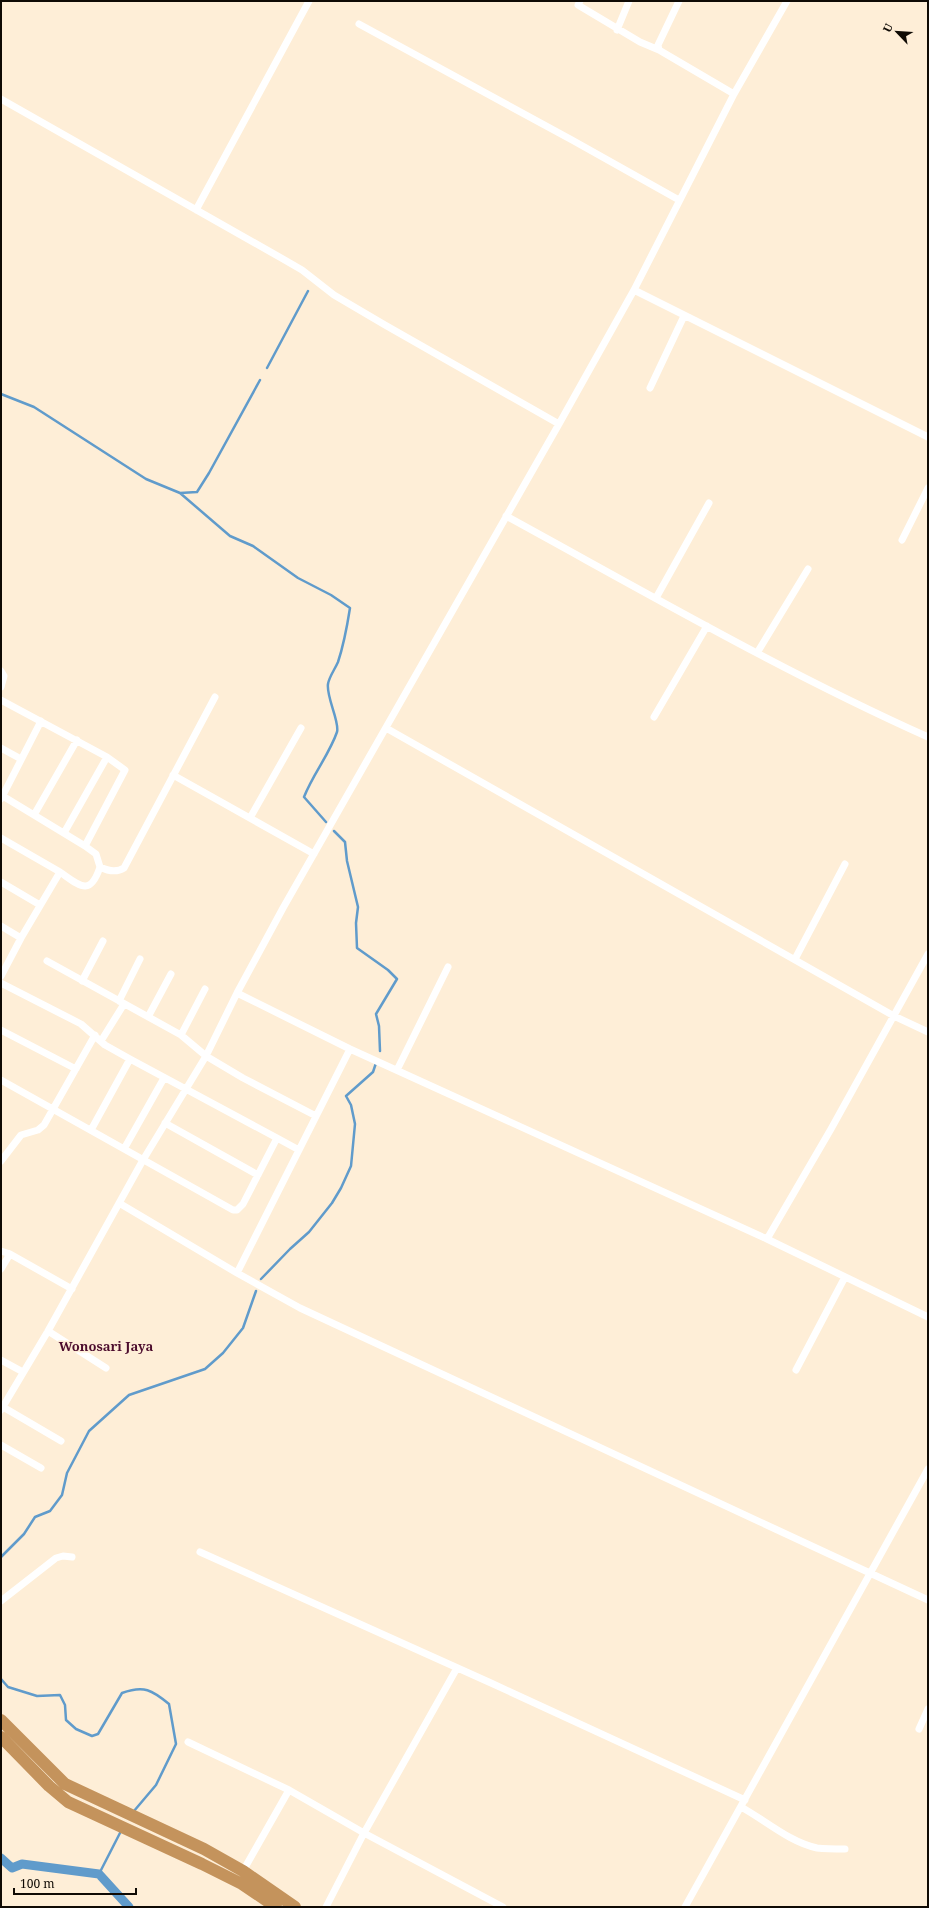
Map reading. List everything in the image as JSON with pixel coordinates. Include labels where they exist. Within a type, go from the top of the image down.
[{"type":"highway","points":[[1,1720],[65,1784],[173,1834],[243,1871],[274,1902]]},
{"type":"highway","points":[[1,1737],[49,1786],[68,1802],[170,1848],[242,1884],[274,1902],[295,1907]]},
{"type":"highway","points":[[170,1848],[173,1834]]},
{"type":"street","points":[[196,210],[309,1]]},
{"type":"street","points":[[580,1],[578,4],[640,42],[659,50],[734,94]]},
{"type":"street","points":[[617,30],[629,1]]},
{"type":"street","points":[[659,50],[658,45],[678,1]]},
{"type":"street","points":[[61,1441],[2,1409],[72,1289],[118,1203],[206,1056],[237,993],[314,854],[634,290],[734,94],[787,1]]},
{"type":"street","points":[[359,24],[679,200]]},
{"type":"street","points":[[1,100],[302,270],[334,295],[559,424]]},
{"type":"street","points":[[634,290],[928,437]]},
{"type":"street","points":[[650,388],[684,316]]},
{"type":"street","points":[[902,540],[928,488]]},
{"type":"street","points":[[656,598],[709,503]]},
{"type":"street","points":[[506,516],[757,653],[853,703],[928,737]]},
{"type":"street","points":[[757,653],[808,569]]},
{"type":"street","points":[[654,718],[707,626]]},
{"type":"street","points":[[1,671],[4,676],[1,687]]},
{"type":"street","points":[[100,867],[113,872],[124,868],[215,697]]},
{"type":"street","points":[[1,700],[77,740],[124,768],[125,772],[85,846]]},
{"type":"street","points":[[1,838],[82,886],[87,887],[91,885],[100,867],[96,854],[85,846],[1,797],[41,721]]},
{"type":"street","points":[[250,818],[301,728]]},
{"type":"street","points":[[386,728],[894,1016],[928,1032]]},
{"type":"street","points":[[34,815],[77,740]]},
{"type":"street","points":[[1,748],[21,759]]},
{"type":"street","points":[[64,833],[107,757]]},
{"type":"street","points":[[173,774],[314,854]]},
{"type":"street","points":[[795,959],[845,864]]},
{"type":"street","points":[[1,976],[21,938],[60,872]]},
{"type":"street","points":[[1,882],[40,905]]},
{"type":"street","points":[[1,926],[21,938]]},
{"type":"street","points":[[82,981],[103,941]]},
{"type":"street","points":[[767,1239],[928,954]]},
{"type":"street","points":[[101,1041],[140,960]]},
{"type":"street","points":[[47,961],[181,1035],[206,1056],[258,1086],[316,1116]]},
{"type":"street","points":[[397,1070],[448,967]]},
{"type":"street","points":[[148,1017],[171,974]]},
{"type":"street","points":[[1,983],[81,1024],[101,1041],[185,1090],[299,1150]]},
{"type":"street","points":[[181,1035],[205,989]]},
{"type":"street","points":[[237,993],[350,1049],[767,1239],[928,1317]]},
{"type":"street","points":[[1,1030],[76,1069]]},
{"type":"street","points":[[1,1160],[21,1135],[38,1130],[44,1124],[95,1035]]},
{"type":"street","points":[[237,1273],[350,1049]]},
{"type":"street","points":[[91,1130],[130,1059]]},
{"type":"street","points":[[124,1149],[164,1078]]},
{"type":"street","points":[[1,1080],[53,1107],[143,1160],[233,1210],[240,1208],[277,1138]]},
{"type":"street","points":[[165,1123],[258,1174]]},
{"type":"street","points":[[118,1203],[300,1308],[800,1542],[928,1600]]},
{"type":"street","points":[[1,1251],[10,1254],[72,1289]]},
{"type":"street","points":[[1,1269],[10,1254]]},
{"type":"street","points":[[796,1370],[845,1277]]},
{"type":"street","points":[[48,1331],[106,1368]]},
{"type":"street","points":[[1,1360],[23,1372]]},
{"type":"street","points":[[1,1445],[41,1468]]},
{"type":"street","points":[[685,1907],[928,1469]]},
{"type":"street","points":[[200,1552],[745,1800]]},
{"type":"street","points":[[1,1601],[56,1558],[63,1556],[72,1557]]},
{"type":"street","points":[[326,1907],[364,1833],[457,1668]]},
{"type":"street","points":[[919,1728],[928,1709]]},
{"type":"street","points":[[188,1742],[289,1790],[364,1833],[503,1907]]},
{"type":"street","points":[[243,1871],[289,1790]]},
{"type":"street","points":[[741,1807],[778,1831],[798,1841],[819,1848],[845,1849]]},
{"type":"waterway","points":[[267,368],[308,291]]},
{"type":"waterway","points":[[1,394],[34,407],[146,479],[180,493],[197,492],[260,380]]},
{"type":"waterway","points":[[180,493],[230,536],[253,546],[298,578],[331,595],[350,608],[338,662],[328,684],[329,696],[337,722],[337,732],[330,749],[304,797],[326,822]]},
{"type":"waterway","points":[[334,831],[345,842],[347,861],[358,907],[356,923],[357,948],[388,970],[397,979],[376,1014],[379,1026],[380,1051]]},
{"type":"waterway","points":[[261,1279],[309,1232],[332,1203],[341,1188],[351,1166],[355,1124],[351,1105],[346,1096],[373,1072],[376,1063]]},
{"type":"waterway","points":[[1,1557],[24,1534],[35,1517],[50,1511],[62,1495],[67,1473],[89,1431],[129,1395],[205,1369],[223,1353],[243,1328],[256,1291]]},
{"type":"waterway","points":[[1,1679],[8,1687],[37,1696],[60,1695],[65,1705],[66,1720],[76,1729],[92,1736],[98,1734],[122,1693],[136,1689],[147,1690],[158,1695],[169,1704],[176,1744],[156,1785],[134,1811]]},
{"type":"waterway","points":[[99,1874],[121,1831]]},
{"type":"waterway","points":[[1,1858],[12,1868],[22,1864],[99,1874],[129,1907]]},
{"type":"district","name":"Wonosari Jaya","points":[[106,1346]]}]
